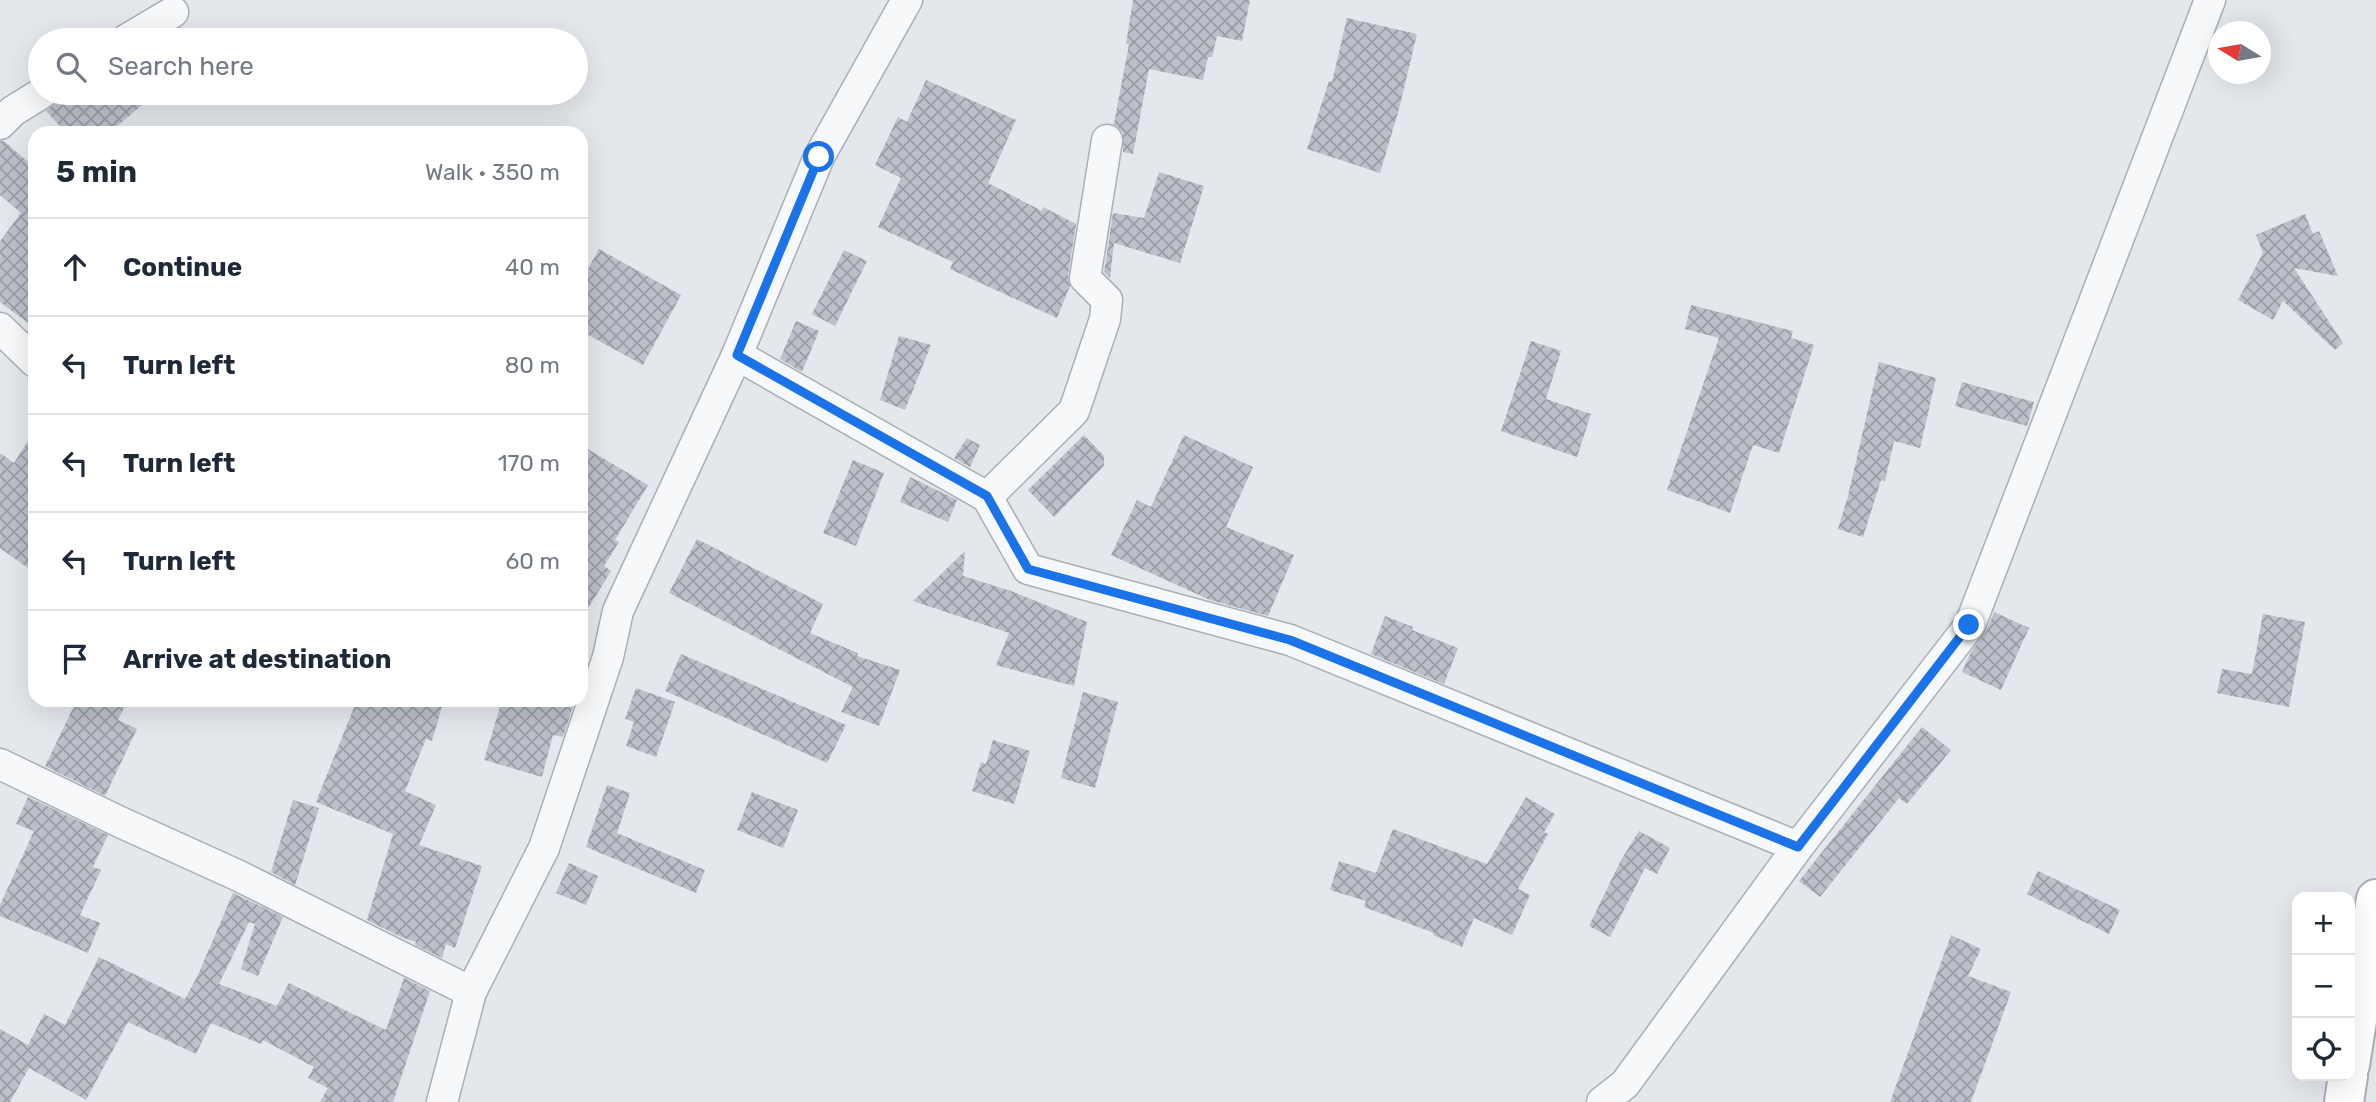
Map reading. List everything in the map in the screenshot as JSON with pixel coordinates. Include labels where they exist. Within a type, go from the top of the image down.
[{"type":"main road","points":[[2355,1033],[2376,899]]},
{"type":"main road","points":[[2344,1102],[2347,1081]]},
{"type":"street","points":[[588,683],[595,657],[737,355],[819,157],[907,0]]},
{"type":"street","points":[[1602,1102],[1625,1084],[1798,847],[1969,625],[2210,0]]},
{"type":"street","points":[[146,28],[173,12]]},
{"type":"street","points":[[0,124],[28,102]]},
{"type":"street","points":[[987,496],[1074,411],[1105,319],[1107,300],[1085,278],[1107,140]]},
{"type":"street","points":[[0,328],[28,355]]},
{"type":"street","points":[[737,355],[987,496],[1028,569],[1290,640],[1798,847]]},
{"type":"street","points":[[442,1102],[471,992],[544,848],[582,707]]},
{"type":"street","points":[[0,764],[239,876],[471,992]]},
{"type":"building","points":[[1133,0],[1250,0],[1242,41],[1217,36],[1212,57],[1208,57],[1203,80],[1149,69],[1133,154],[1123,152],[1123,133],[1111,123],[1114,124],[1129,44],[1126,44]]},
{"type":"building","points":[[1347,18],[1417,34],[1380,173],[1307,149],[1329,81],[1332,82]]},
{"type":"building","points":[[926,80],[1016,120],[988,183],[1042,211],[1043,207],[1076,224],[1068,275],[1070,286],[1057,318],[950,269],[953,262],[878,227],[901,178],[875,165],[898,117],[907,122]]},
{"type":"building","points":[[53,105],[142,105],[117,126],[60,126],[46,111]]},
{"type":"building","points":[[0,141],[4,141],[28,162],[28,323],[0,302],[0,241],[21,213],[0,195]]},
{"type":"building","points":[[1159,172],[1204,186],[1180,263],[1114,243],[1110,278],[1104,272],[1113,213],[1144,218]]},
{"type":"building","points":[[2305,214],[2313,234],[2319,231],[2338,276],[2294,268],[2343,343],[2335,350],[2283,301],[2273,320],[2238,300],[2263,253],[2256,235]]},
{"type":"building","points":[[599,249],[681,295],[643,365],[588,335],[588,269]]},
{"type":"building","points":[[844,250],[867,261],[835,326],[812,314]]},
{"type":"building","points":[[1691,305],[1793,331],[1791,338],[1814,345],[1779,453],[1753,445],[1730,513],[1667,490],[1719,338],[1685,329]]},
{"type":"building","points":[[796,321],[819,331],[802,372],[780,359]]},
{"type":"building","points":[[899,336],[931,345],[905,410],[880,400]]},
{"type":"building","points":[[1531,341],[1561,351],[1546,399],[1591,414],[1577,457],[1501,431]]},
{"type":"building","points":[[1879,362],[1936,378],[1920,448],[1894,441],[1885,481],[1881,480],[1863,537],[1838,529]]},
{"type":"building","points":[[1962,382],[2034,402],[2027,426],[1955,406]]},
{"type":"building","points":[[1084,435],[1104,456],[1104,466],[1054,517],[1028,490]]},
{"type":"building","points":[[1184,435],[1253,467],[1226,527],[1294,555],[1268,616],[1210,600],[1111,555],[1137,500],[1151,507]]},
{"type":"building","points":[[967,438],[980,445],[970,467],[954,458]]},
{"type":"building","points":[[28,441],[28,568],[0,548],[0,453],[14,463]]},
{"type":"building","points":[[588,449],[648,485],[615,540],[619,542],[604,566],[611,571],[588,609]]},
{"type":"building","points":[[853,460],[884,473],[856,546],[823,533]]},
{"type":"building","points":[[910,477],[957,500],[948,522],[900,502]]},
{"type":"building","points":[[697,539],[823,604],[810,633],[858,653],[857,656],[900,670],[879,726],[841,712],[853,687],[669,593]]},
{"type":"building","points":[[965,551],[963,576],[1011,591],[1087,622],[1074,686],[996,665],[1009,633],[913,601]]},
{"type":"building","points":[[1994,612],[2029,628],[2001,690],[1962,672],[1971,652],[1986,632]]},
{"type":"building","points":[[2263,614],[2305,622],[2289,707],[2217,693],[2222,669],[2252,674]]},
{"type":"building","points":[[1385,616],[1458,648],[1444,684],[1371,654]]},
{"type":"building","points":[[681,654],[846,725],[827,763],[665,691]]},
{"type":"building","points":[[636,688],[675,702],[656,757],[626,746],[634,722],[625,719]]},
{"type":"building","points":[[1083,692],[1118,702],[1095,788],[1061,778]]},
{"type":"building","points":[[74,707],[124,707],[118,720],[137,729],[105,796],[45,766]]},
{"type":"building","points":[[354,707],[442,707],[432,741],[426,739],[405,791],[436,805],[419,845],[482,866],[455,948],[446,944],[442,958],[415,945],[416,942],[367,920],[393,834],[316,802]]},
{"type":"building","points":[[500,707],[573,707],[563,737],[553,735],[542,777],[484,760]]},
{"type":"building","points":[[1922,727],[1951,750],[1907,804],[1899,798],[1820,897],[1799,881]]},
{"type":"building","points":[[993,740],[1030,751],[1014,804],[972,791],[981,762],[986,764]]},
{"type":"building","points":[[607,785],[630,793],[617,833],[705,870],[696,893],[586,847]]},
{"type":"building","points":[[752,792],[798,810],[783,848],[737,830]]},
{"type":"building","points":[[28,797],[108,835],[93,867],[101,870],[80,915],[100,923],[88,953],[0,916],[0,905],[34,831],[16,824]]},
{"type":"building","points":[[1526,797],[1555,814],[1544,832],[1548,834],[1518,889],[1530,895],[1512,935],[1474,918],[1462,947],[1433,935],[1434,933],[1364,907],[1366,901],[1330,890],[1339,861],[1376,873],[1393,829],[1487,864]]},
{"type":"building","points":[[293,800],[319,808],[295,885],[271,872]]},
{"type":"building","points":[[1639,831],[1670,848],[1657,874],[1645,868],[1610,937],[1589,926],[1621,860]]},
{"type":"building","points":[[569,863],[598,876],[586,905],[556,893]]},
{"type":"building","points":[[2038,871],[2120,910],[2109,934],[2027,894]]},
{"type":"building","points":[[233,893],[283,917],[258,976],[241,969],[255,924],[249,922],[219,984],[277,1006],[289,983],[386,1030],[404,978],[430,991],[393,1102],[320,1102],[328,1088],[308,1078],[314,1067],[263,1040],[261,1044],[211,1023],[196,1054],[128,1022],[86,1100],[29,1068],[10,1102],[0,1102],[0,1029],[28,1045],[44,1014],[65,1025],[99,957],[185,999]]},
{"type":"building","points":[[1951,935],[1981,949],[1968,976],[2011,992],[1971,1102],[1890,1102]]},
{"type":"route","points":[[819,157],[737,355],[987,496],[1028,569],[1290,640],[1798,847],[1969,625]]}]
